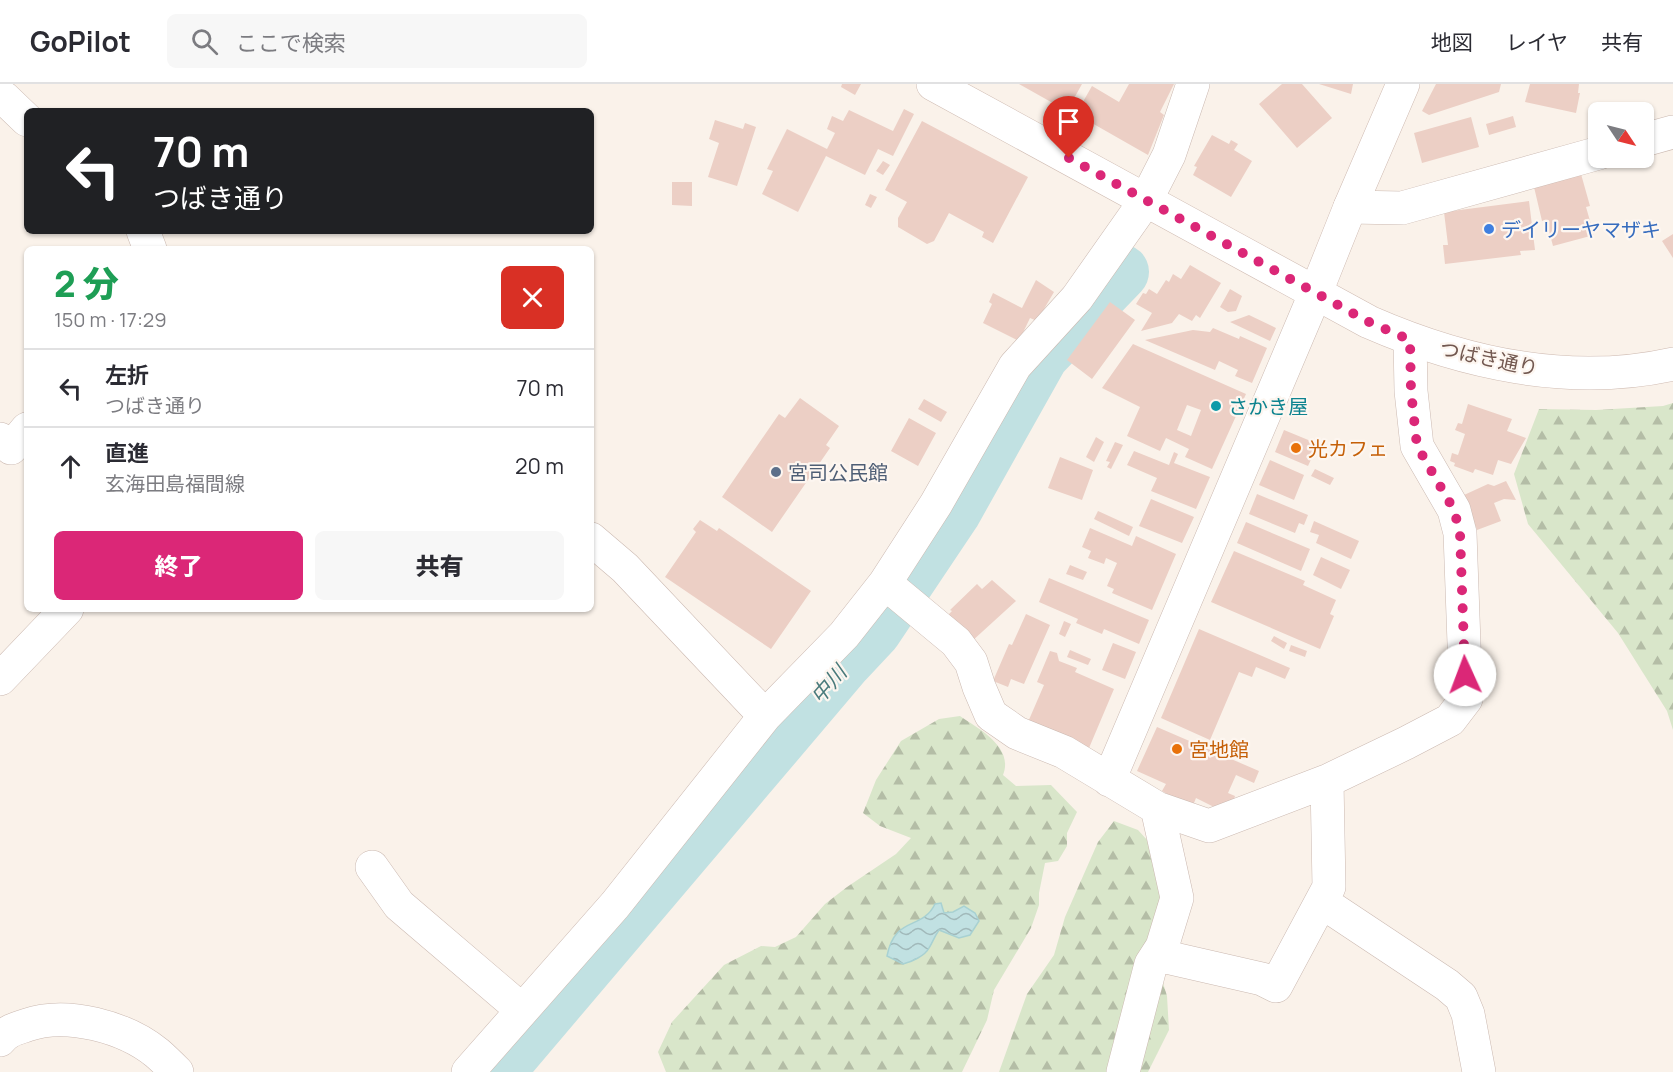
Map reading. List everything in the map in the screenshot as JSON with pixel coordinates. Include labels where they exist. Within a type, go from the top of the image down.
[{"type":"street","name":"つばき通り","points":[[933,84],[1369,322],[1410,340],[1458,355],[1535,370],[1600,372],[1658,368],[1673,364]]},
{"type":"street","points":[[468,1072],[615,905],[765,716],[843,635],[885,583],[936,504],[1016,366],[1077,298],[1146,200],[1169,155],[1193,84]]},
{"type":"street","points":[[1109,780],[1403,84]]},
{"type":"street","points":[[0,96],[24,117]]},
{"type":"street","points":[[1654,137],[1673,132]]},
{"type":"street","points":[[1350,207],[1402,208],[1588,156]]},
{"type":"street","points":[[885,583],[956,642],[971,662],[991,715],[1017,733],[1064,752],[1157,808],[1209,826],[1327,781],[1450,720],[1466,699],[1460,533],[1454,510],[1417,446],[1411,391],[1410,340]]},
{"type":"street","points":[[0,439],[11,448],[24,433]]},
{"type":"street","points":[[594,542],[625,568],[765,716]]},
{"type":"street","points":[[0,679],[64,612]]},
{"type":"street","points":[[1157,955],[1262,979],[1276,986],[1329,887],[1327,781]]},
{"type":"street","points":[[1123,1072],[1151,964],[1162,947],[1177,897],[1157,808]]},
{"type":"street","points":[[372,867],[399,905],[522,1011]]},
{"type":"street","points":[[1322,902],[1447,985],[1461,998],[1468,1014],[1479,1072]]},
{"type":"street","points":[[0,1040],[6,1032],[42,1020],[91,1022],[125,1034],[156,1052],[177,1072]]},
{"type":"green space","points":[[1673,403],[1673,730],[1667,711],[1618,633],[1528,524],[1514,474],[1539,409],[1596,410],[1663,406]]},
{"type":"green space","points":[[960,716],[985,733],[999,747],[1004,756],[1003,775],[1016,786],[1051,785],[1077,812],[1067,833],[1067,846],[1058,861],[1045,863],[1039,905],[1031,928],[994,990],[987,1020],[962,1072],[666,1072],[658,1052],[672,1022],[724,965],[761,946],[775,947],[796,937],[825,904],[896,854],[911,838],[880,826],[863,813],[876,780],[901,741],[939,719]]},
{"type":"green space","points":[[1114,821],[1138,830],[1148,841],[1162,884],[1161,976],[1167,996],[1169,1030],[1148,1072],[999,1072],[1027,994],[1054,955],[1065,917],[1098,842]]},
{"type":"water","points":[[941,903],[944,913],[953,912],[964,906],[975,913],[979,921],[970,935],[959,938],[939,930],[927,951],[914,960],[903,964],[887,956],[896,934],[923,918],[935,904]]},
{"type":"building","points":[[842,84],[861,84],[855,95],[841,87]]},
{"type":"building","points":[[1019,84],[1082,84],[1067,111]]},
{"type":"building","points":[[1129,84],[1174,84],[1160,112],[1164,115],[1148,155],[1076,114],[1092,86],[1119,102]]},
{"type":"building","points":[[1282,84],[1302,84],[1332,118],[1297,148],[1259,104]]},
{"type":"building","points":[[1319,84],[1353,84],[1351,94]]},
{"type":"building","points":[[1436,84],[1501,84],[1499,92],[1429,115],[1422,111]]},
{"type":"building","points":[[1530,84],[1579,84],[1578,93],[1580,93],[1576,113],[1525,102]]},
{"type":"building","points":[[904,109],[914,114],[893,156],[878,149],[865,175],[826,156],[798,212],[762,194],[773,171],[767,169],[787,129],[827,149],[835,133],[827,129],[832,116],[843,121],[849,110],[893,131]]},
{"type":"building","points":[[1513,116],[1516,127],[1489,135],[1486,124]]},
{"type":"building","points":[[1471,117],[1479,147],[1422,163],[1414,133]]},
{"type":"building","points":[[715,120],[743,129],[745,123],[756,127],[737,186],[708,177],[719,143],[709,139]]},
{"type":"building","points":[[922,121],[1028,177],[993,243],[982,237],[984,232],[949,213],[934,241],[927,244],[898,227],[898,218],[907,202],[885,190]]},
{"type":"building","points":[[1212,135],[1229,144],[1231,140],[1238,144],[1234,150],[1252,161],[1231,197],[1193,175],[1197,167],[1194,166]]},
{"type":"building","points":[[883,161],[890,165],[883,175],[876,171]]},
{"type":"building","points":[[1581,174],[1590,206],[1586,207],[1594,235],[1553,246],[1546,220],[1542,221],[1534,187]]},
{"type":"building","points":[[672,182],[692,182],[692,206],[672,205]]},
{"type":"building","points":[[870,194],[877,197],[871,208],[865,205]]},
{"type":"building","name":"デイリーヤマザキ","points":[[1529,201],[1535,250],[1520,251],[1521,255],[1445,264],[1443,245],[1448,245],[1444,212]]},
{"type":"building","points":[[1673,234],[1673,258],[1662,241]]},
{"type":"building","points":[[1190,265],[1221,283],[1200,318],[1196,315],[1192,321],[1179,314],[1172,323],[1141,331],[1152,313],[1136,304],[1143,293],[1146,294],[1149,289],[1157,294],[1166,280],[1169,282],[1173,274],[1181,279]]},
{"type":"building","points":[[1036,280],[1054,292],[1037,321],[1030,318],[1019,341],[983,323],[992,304],[989,302],[993,293],[1022,308]]},
{"type":"building","points":[[1230,289],[1242,296],[1236,311],[1228,312],[1220,307]]},
{"type":"building","points":[[1110,302],[1135,320],[1092,379],[1067,360]]},
{"type":"building","points":[[1249,315],[1276,328],[1270,341],[1230,322]]},
{"type":"building","points":[[1213,328],[1239,339],[1240,336],[1267,348],[1252,383],[1235,376],[1238,370],[1219,361],[1215,370],[1145,340],[1193,330],[1210,332]]},
{"type":"building","name":"さかき屋","points":[[1133,344],[1246,394],[1212,469],[1185,457],[1189,449],[1166,438],[1160,451],[1127,436],[1140,407],[1102,388]],"holes":[[[1187,405],[1201,410],[1191,436],[1177,430]]]},
{"type":"building","name":"宮司公民館","points":[[800,398],[839,426],[826,445],[830,448],[772,532],[722,497],[779,414],[785,418]]},
{"type":"building","points":[[924,399],[947,412],[941,422],[918,409]]},
{"type":"building","points":[[1468,404],[1512,419],[1507,431],[1526,438],[1511,464],[1498,460],[1493,475],[1475,469],[1473,473],[1454,466],[1455,463],[1450,461],[1452,453],[1458,455],[1465,434],[1455,430],[1458,423],[1462,424]]},
{"type":"building","points":[[909,418],[936,433],[918,466],[891,451]]},
{"type":"building","name":"光カフェ","points":[[1284,430],[1318,444],[1308,466],[1275,452]]},
{"type":"building","points":[[1096,437],[1104,442],[1094,462],[1086,457]]},
{"type":"building","points":[[1115,442],[1123,445],[1111,469],[1107,467],[1110,462],[1106,461]]},
{"type":"building","points":[[1134,451],[1169,465],[1174,452],[1178,454],[1174,463],[1210,477],[1196,509],[1151,491],[1157,478],[1127,465]]},
{"type":"building","points":[[1060,457],[1093,470],[1082,500],[1048,488]]},
{"type":"building","points":[[1270,460],[1304,475],[1294,500],[1259,485]]},
{"type":"building","points":[[1315,469],[1334,478],[1330,485],[1311,476]]},
{"type":"building","points":[[1506,481],[1516,500],[1504,499],[1494,503],[1501,521],[1477,530],[1464,495],[1488,484],[1494,486]]},
{"type":"building","points":[[1257,494],[1308,515],[1304,525],[1299,523],[1295,533],[1249,514]]},
{"type":"building","points":[[1151,499],[1194,517],[1182,543],[1139,526]]},
{"type":"building","points":[[1098,511],[1133,527],[1129,536],[1094,519]]},
{"type":"building","points":[[700,520],[717,531],[719,528],[811,591],[771,649],[665,577],[696,532],[693,529]]},
{"type":"building","points":[[1314,521],[1359,541],[1351,559],[1316,543],[1319,535],[1310,532]]},
{"type":"building","points":[[1246,522],[1310,549],[1301,571],[1237,543]]},
{"type":"building","points":[[1090,528],[1132,546],[1136,536],[1176,554],[1152,610],[1112,593],[1114,589],[1107,586],[1117,563],[1106,558],[1104,564],[1088,558],[1091,551],[1082,547]]},
{"type":"building","points":[[1234,551],[1305,581],[1303,585],[1336,600],[1330,614],[1334,616],[1320,649],[1211,602]]},
{"type":"building","points":[[1321,557],[1350,570],[1341,589],[1313,575]]},
{"type":"building","points":[[1070,565],[1087,572],[1083,580],[1066,574]]},
{"type":"building","points":[[1049,578],[1149,620],[1139,644],[1104,629],[1102,634],[1076,623],[1078,619],[1039,602]]},
{"type":"building","points":[[992,580],[1016,601],[971,642],[947,616],[952,611],[950,610],[977,584],[982,589]]},
{"type":"building","points":[[1026,614],[1050,625],[1024,684],[1011,679],[1008,687],[993,681],[1009,644],[1012,645]]},
{"type":"building","points":[[1064,621],[1071,624],[1065,637],[1059,634]]},
{"type":"building","points":[[1199,629],[1290,668],[1285,679],[1256,667],[1252,677],[1239,672],[1210,740],[1161,718]]},
{"type":"building","points":[[1274,636],[1287,643],[1284,649],[1271,641]]},
{"type":"building","points":[[1113,643],[1136,652],[1125,679],[1102,670]]},
{"type":"building","points":[[1291,645],[1307,651],[1305,657],[1289,651]]},
{"type":"building","points":[[1070,650],[1091,659],[1088,665],[1067,657]]},
{"type":"building","points":[[1050,651],[1057,653],[1059,661],[1077,668],[1075,672],[1114,689],[1089,748],[1028,722],[1044,685],[1037,682]]},
{"type":"building","name":"宮地館","points":[[1157,727],[1259,771],[1254,783],[1236,775],[1228,793],[1235,796],[1233,803],[1216,808],[1196,798],[1192,808],[1162,791],[1166,784],[1137,771]]},
{"type":"waterway","name":"中川","points":[[498,1070],[845,661],[874,630],[953,512],[1041,355],[1121,272]]},
{"type":"place","name":"デイリーヤマザキ","points":[[1489,229]]},
{"type":"place","name":"さかき屋","points":[[1216,406]]},
{"type":"place","name":"光カフェ","points":[[1296,448]]},
{"type":"place","name":"宮司公民館","points":[[776,472]]},
{"type":"place","name":"宮地館","points":[[1177,749]]},
{"type":"route","points":[[1069,158],[1369,322],[1410,340],[1411,391],[1417,446],[1454,510],[1460,533],[1465,675]]}]
